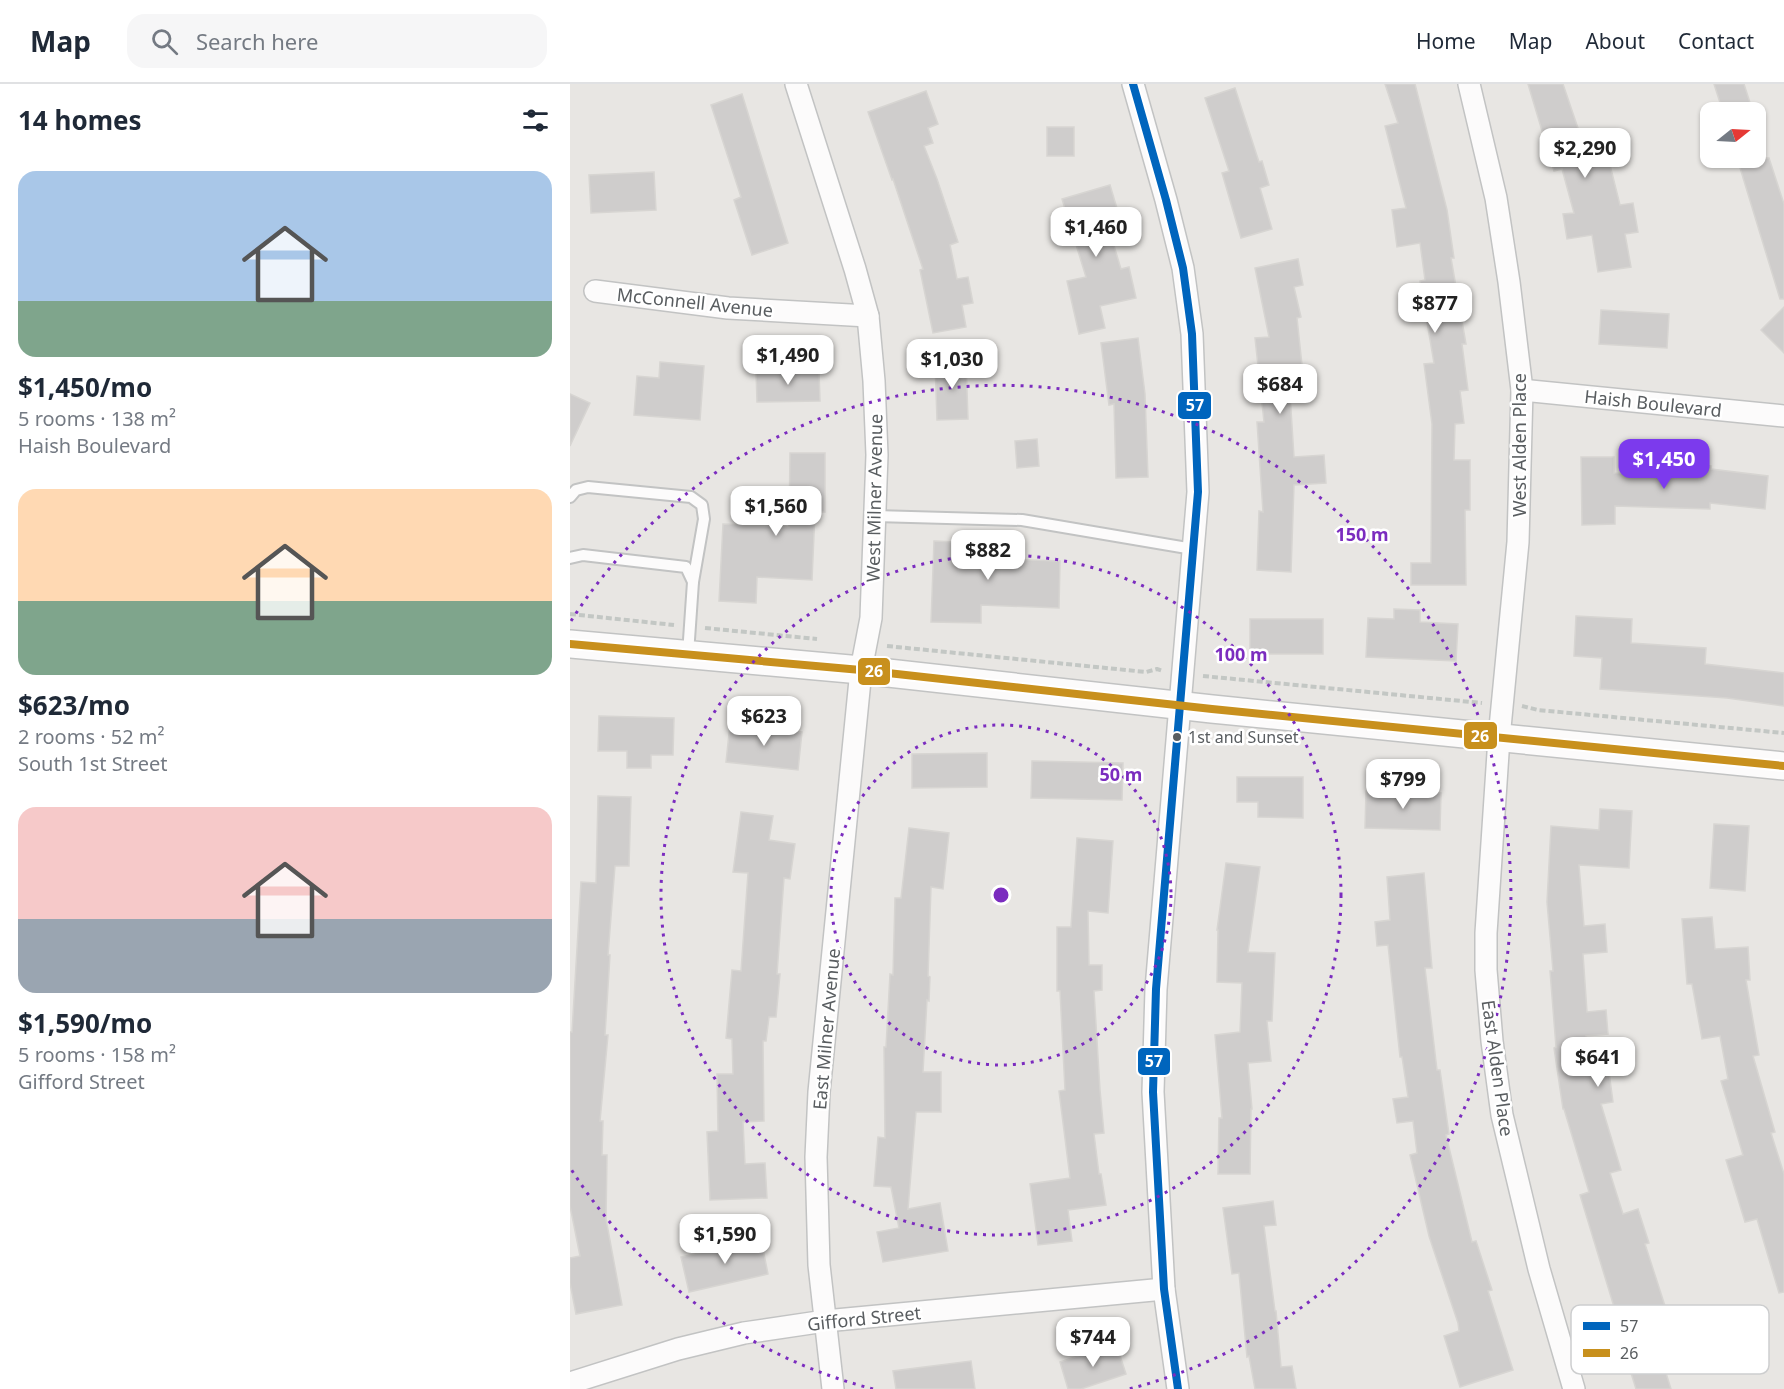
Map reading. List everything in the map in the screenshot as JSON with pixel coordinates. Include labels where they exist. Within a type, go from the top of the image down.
[{"type":"street","name":"West Milner Avenue","points":[[796,84],[868,316],[877,455],[871,618],[861,670]]},
{"type":"street","points":[[1133,84],[1183,268],[1192,334],[1198,492],[1156,989],[1154,1058],[1155,1164],[1164,1289],[1178,1389]]},
{"type":"street","name":"West Alden Place","points":[[1469,84],[1496,198],[1522,390],[1518,542],[1499,738]]},
{"type":"street","name":"McConnell Avenue","points":[[595,291],[728,309],[868,316]]},
{"type":"street","name":"Haish Boulevard","points":[[1522,390],[1784,417]]},
{"type":"street","points":[[570,644],[861,670],[1179,705],[1784,766]]},
{"type":"street","name":"East Milner Avenue","points":[[833,1389],[819,1265],[816,1198],[819,1092],[861,670]]},
{"type":"street","name":"East Alden Place","points":[[1499,738],[1486,933],[1486,970],[1492,1041],[1504,1126],[1539,1269],[1574,1389]]},
{"type":"street","name":"Gifford Street","points":[[570,1383],[678,1349],[744,1333],[825,1321],[1164,1289]]},
{"type":"lane","points":[[570,497],[576,490],[588,487],[691,497],[702,505],[704,519],[693,582],[688,654]]},
{"type":"lane","points":[[875,516],[1022,520],[1193,549]]},
{"type":"lane","points":[[570,558],[583,555],[686,567],[693,582]]},
{"type":"building","points":[[1385,84],[1415,84],[1447,210],[1454,258],[1451,258],[1466,344],[1462,344],[1468,390],[1460,391],[1464,423],[1455,424],[1454,460],[1470,460],[1470,510],[1465,510],[1466,585],[1411,585],[1411,563],[1431,563],[1432,424],[1424,364],[1434,363],[1420,281],[1425,280],[1420,243],[1397,247],[1392,210],[1406,208],[1385,126],[1398,123]]},
{"type":"building","points":[[1528,84],[1563,84],[1580,134],[1601,129],[1620,205],[1633,203],[1638,232],[1625,234],[1631,267],[1598,272],[1592,235],[1567,239],[1563,214],[1574,213],[1562,169],[1554,171]]},
{"type":"building","points":[[1714,84],[1744,84],[1750,102],[1720,102]]},
{"type":"building","points":[[1235,88],[1259,162],[1262,161],[1269,185],[1260,188],[1272,229],[1241,238],[1222,173],[1229,171],[1205,98]]},
{"type":"building","points":[[926,91],[938,124],[928,128],[933,143],[924,146],[958,242],[950,245],[957,279],[968,277],[973,303],[962,305],[966,327],[933,333],[920,270],[923,269],[868,112]]},
{"type":"building","points":[[742,94],[788,243],[752,255],[734,200],[741,197],[711,105]]},
{"type":"building","points":[[1047,127],[1074,127],[1074,156],[1047,156]]},
{"type":"building","points":[[1766,158],[1769,158],[1784,204],[1784,299],[1780,299],[1740,168],[1766,168]]},
{"type":"building","points":[[654,172],[656,210],[591,213],[589,175]]},
{"type":"building","points":[[1110,185],[1119,215],[1106,219],[1121,269],[1129,267],[1136,298],[1100,306],[1105,328],[1079,334],[1067,281],[1086,277],[1062,199]]},
{"type":"building","points":[[1298,259],[1303,285],[1294,287],[1301,317],[1297,318],[1305,393],[1290,394],[1294,457],[1324,455],[1326,483],[1294,485],[1291,572],[1257,570],[1259,511],[1263,512],[1257,422],[1264,422],[1255,338],[1269,337],[1255,268]]},
{"type":"building","points":[[1784,307],[1784,353],[1761,330]]},
{"type":"building","points":[[1601,310],[1669,314],[1667,348],[1599,344]]},
{"type":"building","points":[[1138,338],[1145,394],[1148,477],[1116,478],[1114,404],[1109,405],[1101,343]]},
{"type":"building","points":[[966,361],[968,419],[937,420],[935,362]]},
{"type":"building","points":[[660,362],[704,366],[700,420],[634,415],[637,376],[659,378]]},
{"type":"building","points":[[756,371],[819,371],[820,401],[757,402]]},
{"type":"building","points":[[570,394],[590,403],[570,446]]},
{"type":"building","points":[[1037,439],[1039,466],[1017,468],[1015,441]]},
{"type":"building","points":[[790,453],[825,453],[825,512],[815,512],[812,580],[757,577],[756,603],[719,601],[723,524],[789,527]]},
{"type":"building","points":[[1581,457],[1614,457],[1614,473],[1682,475],[1683,465],[1711,466],[1711,469],[1768,476],[1765,509],[1710,503],[1710,509],[1615,506],[1615,524],[1582,525]]},
{"type":"building","points":[[934,541],[1004,544],[1003,559],[1060,561],[1059,608],[981,605],[981,623],[931,622]]},
{"type":"building","points":[[1394,609],[1420,610],[1420,622],[1458,624],[1456,661],[1366,657],[1368,618],[1394,619]]},
{"type":"building","points":[[1576,616],[1632,619],[1631,643],[1706,648],[1705,664],[1784,673],[1784,706],[1727,698],[1600,689],[1602,658],[1574,656]]},
{"type":"building","points":[[1250,619],[1323,619],[1323,654],[1250,654]]},
{"type":"building","points":[[599,716],[674,718],[673,755],[651,755],[651,768],[627,768],[627,751],[598,751]]},
{"type":"building","points":[[730,724],[802,732],[798,770],[726,762]]},
{"type":"building","points":[[987,753],[987,787],[912,788],[912,754]]},
{"type":"building","points":[[1032,761],[1123,763],[1122,800],[1031,798]]},
{"type":"building","points":[[1237,777],[1303,777],[1303,818],[1258,817],[1258,802],[1237,802]]},
{"type":"building","points":[[1366,791],[1441,793],[1440,830],[1365,828]]},
{"type":"building","points":[[598,796],[631,797],[629,866],[615,866],[608,955],[610,955],[605,1035],[608,1035],[600,1121],[603,1121],[602,1155],[607,1155],[606,1219],[622,1305],[576,1314],[570,1283],[570,1258],[580,1256],[570,1206],[570,1032],[572,1032],[581,882],[596,883]]},
{"type":"building","points":[[1600,809],[1632,811],[1629,868],[1579,865],[1584,926],[1605,924],[1607,952],[1583,954],[1587,1012],[1606,1010],[1608,1034],[1586,1036],[1591,1074],[1609,1072],[1613,1102],[1601,1104],[1621,1170],[1610,1173],[1623,1214],[1638,1209],[1649,1243],[1645,1244],[1665,1305],[1613,1305],[1580,1195],[1589,1192],[1563,1109],[1554,1048],[1556,1047],[1550,971],[1553,971],[1547,902],[1551,826],[1599,830]]},
{"type":"building","points":[[741,812],[773,816],[769,840],[795,844],[790,879],[784,878],[776,1017],[769,1017],[766,1041],[763,1041],[764,1121],[743,1122],[745,1164],[765,1163],[767,1198],[710,1200],[707,1132],[718,1131],[717,1074],[733,1074],[732,1039],[726,1038],[732,970],[741,971],[748,873],[733,872]]},
{"type":"building","points":[[1714,824],[1749,826],[1745,891],[1710,888]]},
{"type":"building","points":[[909,828],[949,833],[943,889],[931,887],[929,1001],[927,1000],[923,1072],[941,1072],[941,1112],[916,1112],[908,1209],[940,1203],[948,1251],[883,1262],[877,1232],[899,1228],[891,1187],[874,1186],[878,1137],[885,1138],[884,1047],[886,1047],[890,974],[893,975],[895,898],[901,898]]},
{"type":"building","points":[[1077,838],[1113,841],[1108,913],[1088,911],[1089,965],[1102,965],[1102,990],[1094,991],[1104,1133],[1094,1134],[1106,1205],[1068,1210],[1072,1241],[1038,1245],[1030,1184],[1070,1178],[1059,1091],[1065,1090],[1060,991],[1057,991],[1057,927],[1071,927]]},
{"type":"building","points":[[1226,863],[1260,867],[1248,952],[1275,953],[1272,1021],[1267,1021],[1271,1061],[1248,1063],[1252,1109],[1250,1174],[1218,1174],[1219,1118],[1222,1118],[1215,1035],[1240,1032],[1242,983],[1217,982],[1217,930]]},
{"type":"building","points":[[1424,873],[1432,968],[1425,968],[1437,1070],[1440,1070],[1449,1134],[1446,1135],[1472,1242],[1476,1241],[1492,1290],[1488,1291],[1513,1370],[1460,1387],[1444,1336],[1459,1331],[1458,1323],[1429,1236],[1410,1155],[1417,1153],[1413,1121],[1397,1123],[1393,1099],[1408,1097],[1402,1057],[1400,1057],[1388,945],[1377,946],[1375,922],[1390,920],[1387,877]]},
{"type":"building","points":[[1712,917],[1715,949],[1748,947],[1750,980],[1746,980],[1759,1055],[1753,1056],[1775,1132],[1771,1133],[1784,1174],[1784,1292],[1779,1293],[1757,1219],[1745,1222],[1726,1160],[1743,1155],[1721,1081],[1728,1079],[1720,1036],[1702,1039],[1692,984],[1687,984],[1682,919]]},
{"type":"building","points":[[1273,1201],[1276,1225],[1264,1226],[1281,1367],[1292,1366],[1296,1389],[1255,1389],[1249,1356],[1247,1357],[1239,1273],[1232,1274],[1223,1208]]},
{"type":"building","points":[[761,1239],[768,1274],[689,1292],[681,1257]]},
{"type":"building","points":[[1116,1343],[1126,1374],[1081,1389],[1068,1389],[1060,1362]]},
{"type":"building","points":[[971,1361],[975,1389],[896,1389],[893,1371]]},
{"type":"building","points":[[1631,1374],[1666,1374],[1671,1389],[1636,1389]]},
{"type":"transit line","name":"57","points":[[1133,84],[1183,268],[1192,334],[1198,492],[1156,989],[1153,1092],[1164,1289],[1178,1389]]},
{"type":"transit line","name":"26","points":[[570,644],[861,670],[1212,709],[1784,766]]},
{"type":"place","name":"1st and Sunset","points":[[1177,737]]}]
